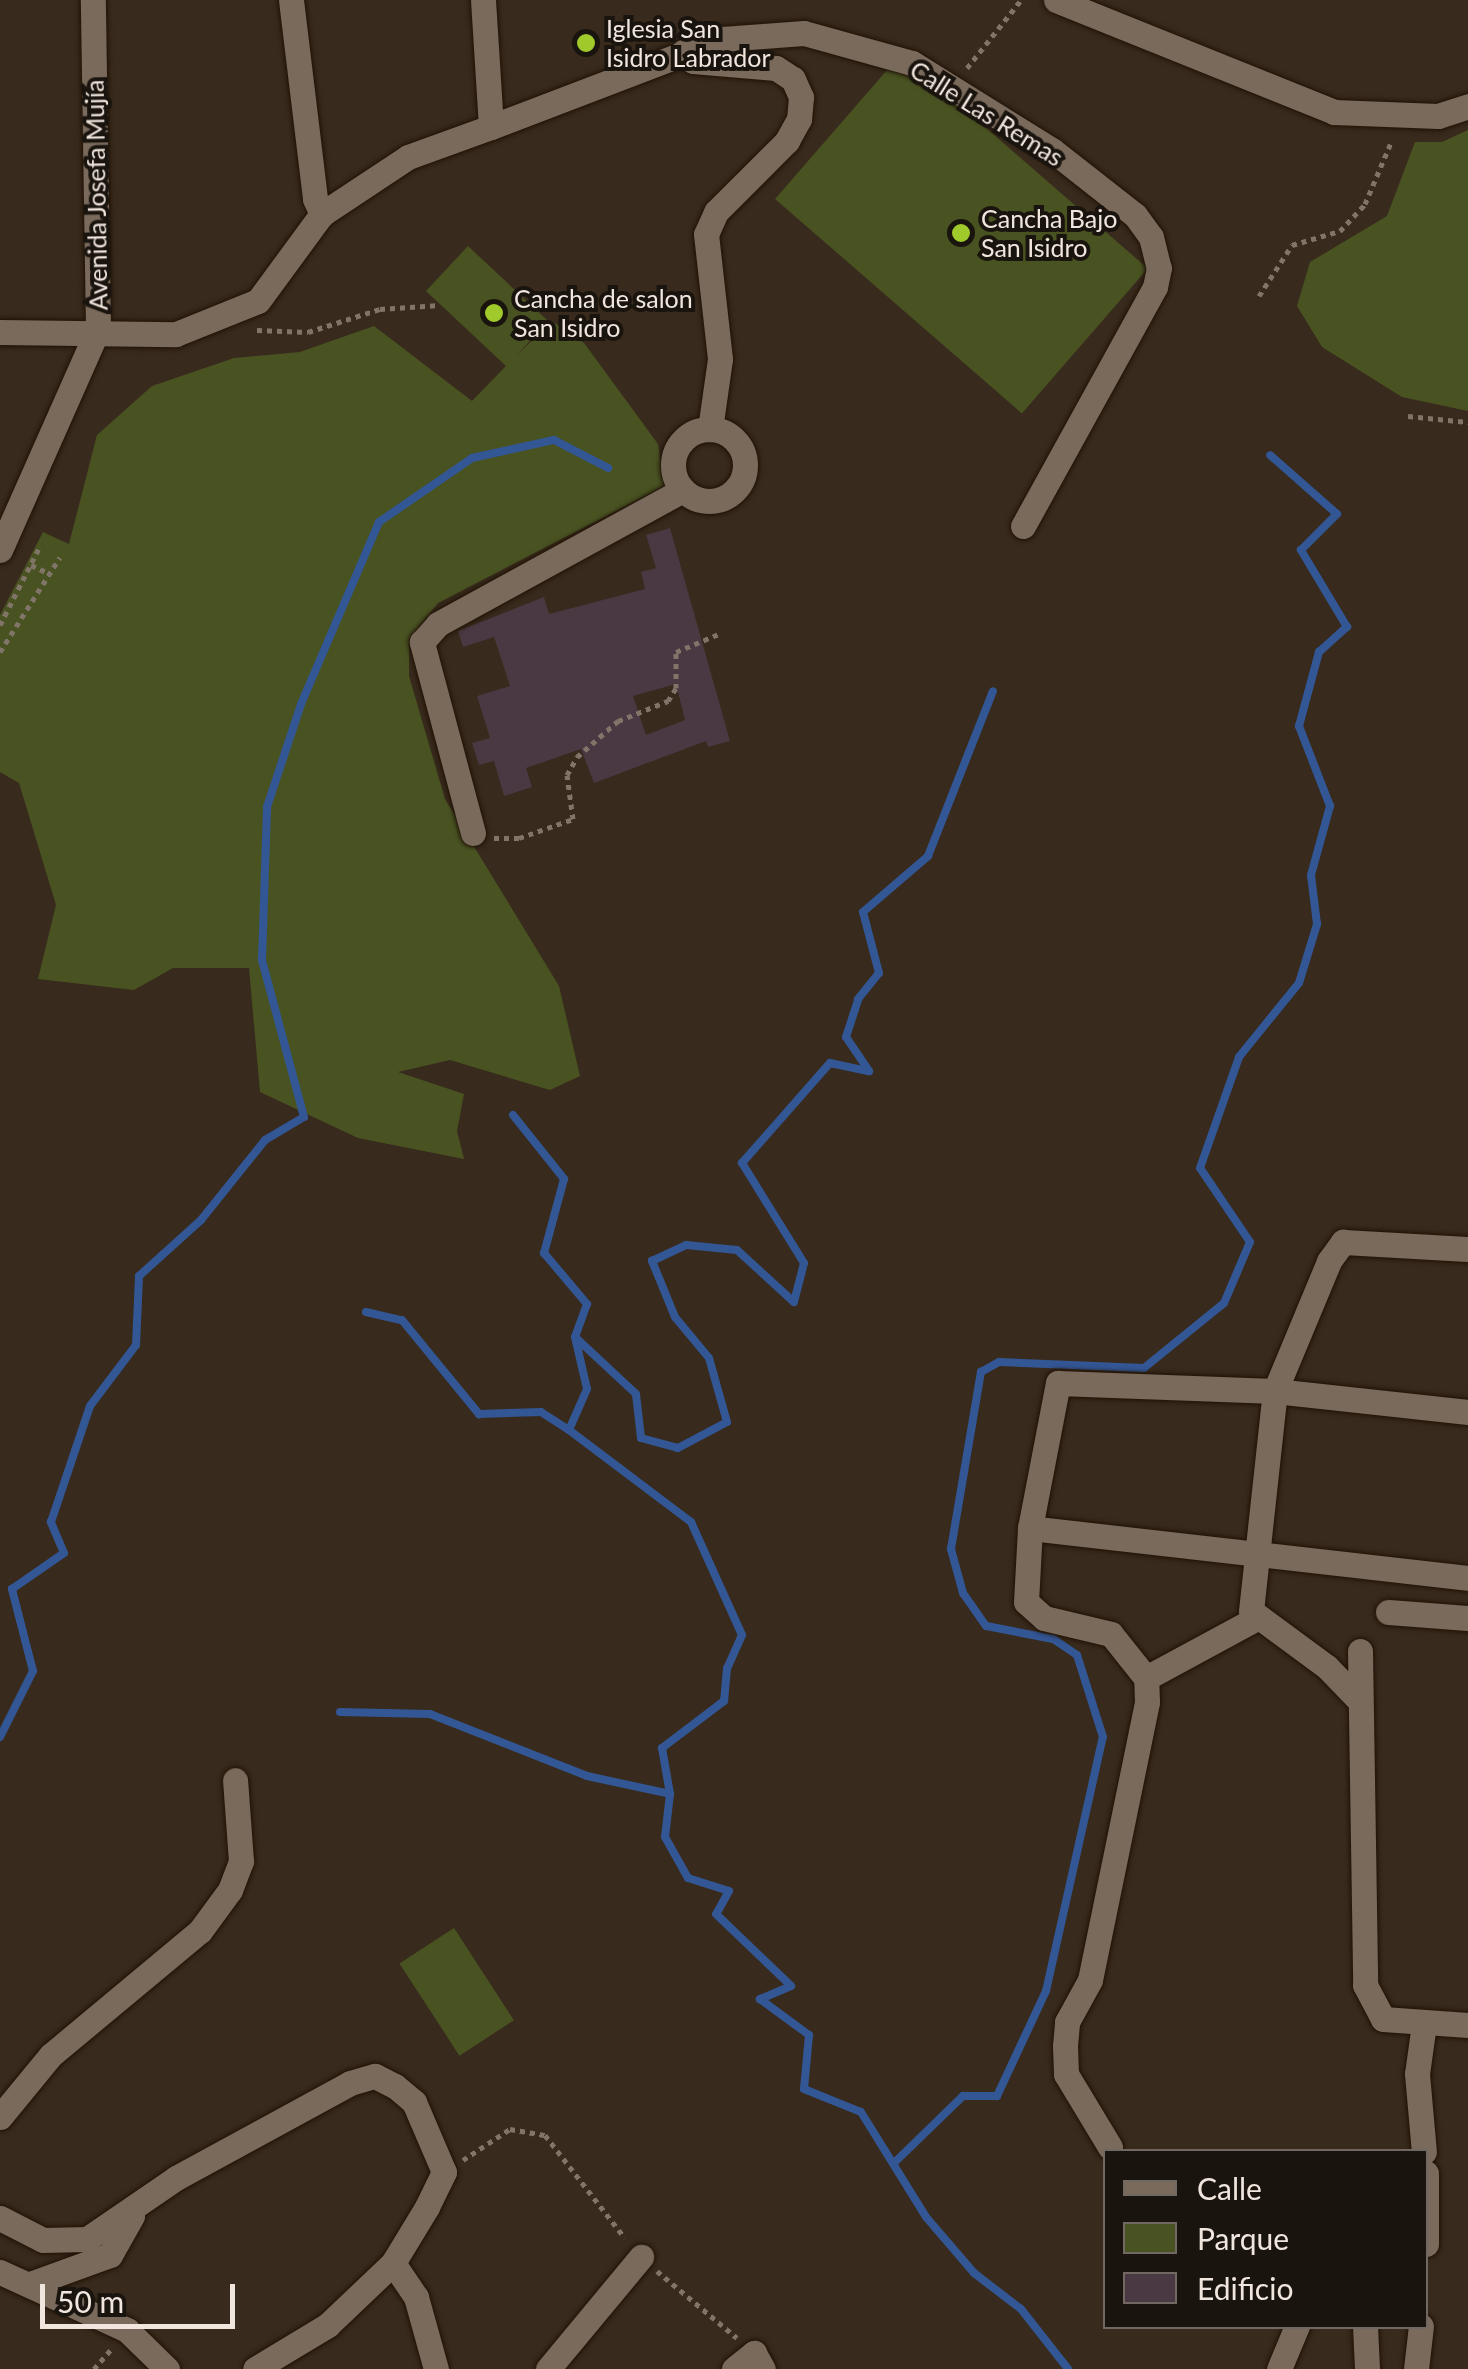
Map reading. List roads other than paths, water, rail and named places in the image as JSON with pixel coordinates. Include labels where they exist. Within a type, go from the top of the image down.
[{"type":"street","name":"Avenida Josefa Mujía","points":[[0,550],[98,329],[93,0]]},
{"type":"street","points":[[0,332],[98,329],[176,334],[232,316],[258,301],[322,214],[315,199],[290,0]]},
{"type":"street","points":[[483,0],[491,127]]},
{"type":"street","points":[[1056,0],[1334,112],[1438,116],[1468,106]]},
{"type":"street","name":"Calle Las Remas","points":[[322,214],[408,158],[683,52],[761,32],[804,34],[912,63],[1052,150],[1136,215],[1157,252],[1155,287],[1023,526]]},
{"type":"street","points":[[683,52],[693,61],[776,68],[793,79],[802,97],[799,120],[787,141],[716,212],[706,234],[720,358],[710,429]]},
{"type":"street","points":[[473,833],[422,642],[438,624],[683,490],[715,501],[742,480],[739,446],[710,429],[687,436],[674,456],[683,490]]},
{"type":"street","points":[[1357,1698],[1327,1667],[1257,1618],[1250,1601],[1252,1557],[1276,1391],[1329,1260],[1343,1242],[1468,1249]]},
{"type":"street","points":[[1110,2147],[1066,2074],[1065,2046],[1067,2022],[1090,1980],[1137,1755],[1146,1678],[1111,1634],[1044,1618],[1026,1602],[1030,1528],[1058,1383],[1276,1391],[1468,1412]]},
{"type":"street","points":[[1030,1528],[1252,1557],[1468,1578]]},
{"type":"street","points":[[1388,1612],[1468,1618]]},
{"type":"street","points":[[1146,1678],[1257,1618]]},
{"type":"street","points":[[1360,1651],[1357,1698],[1366,1985],[1383,2019],[1468,2026]]},
{"type":"street","points":[[0,2117],[51,2055],[200,1931],[230,1890],[241,1861],[234,1780]]},
{"type":"street","points":[[1424,2024],[1418,2074],[1424,2149]]},
{"type":"street","points":[[0,2218],[21,2232],[63,2243],[100,2233],[176,2178],[350,2084],[375,2076],[414,2102],[444,2172],[393,2263],[328,2325],[255,2369]]},
{"type":"street","points":[[30,2284],[110,2255],[138,2206]]},
{"type":"street","points":[[548,2369],[641,2256]]},
{"type":"street","points":[[393,2263],[416,2297],[436,2369]]},
{"type":"street","points":[[0,2272],[127,2330],[167,2369]]},
{"type":"street","points":[[1279,2369],[1296,2329]]},
{"type":"street","points":[[1365,2329],[1368,2369]]},
{"type":"street","points":[[1416,2369],[1421,2329]]},
{"type":"waterway","points":[[0,1737],[33,1671],[12,1589],[64,1553],[51,1522],[90,1406],[136,1345],[139,1276],[201,1220],[265,1140],[304,1117],[262,960],[267,807],[301,704],[379,522],[472,458],[554,440],[608,468]]},
{"type":"waterway","points":[[894,2163],[963,2096],[997,2096],[1046,1991],[1103,1737],[1077,1655],[1053,1639],[986,1626],[963,1593],[951,1549],[981,1372],[999,1362],[1144,1368],[1224,1303],[1250,1242],[1200,1168],[1239,1057],[1299,983],[1317,924],[1311,875],[1330,806],[1299,726],[1319,652],[1347,627],[1301,550],[1337,514],[1270,455]]},
{"type":"waterway","points":[[576,1338],[636,1394],[641,1438],[678,1448],[727,1422],[709,1358],[675,1317],[652,1261],[686,1245],[737,1250],[794,1302],[804,1263],[742,1163],[830,1063],[869,1071],[846,1037],[858,999],[879,973],[863,912],[928,856],[993,691]]},
{"type":"waterway","points":[[513,1115],[564,1179],[544,1253],[587,1304],[575,1337],[587,1389],[569,1430],[691,1522],[742,1635],[727,1668],[724,1701],[662,1748],[670,1794],[665,1837],[688,1878],[729,1891],[716,1914],[791,1986],[760,1999],[809,2035],[804,2089],[861,2112],[926,2217],[974,2273],[1021,2309],[1068,2369]]},
{"type":"waterway","points":[[366,1312],[402,1320],[479,1414],[541,1412],[569,1430]]},
{"type":"waterway","points":[[340,1712],[430,1714],[587,1776],[670,1794]]},
{"type":"place","name":"Iglesia San Isidro Labrador","points":[[586,43]]},
{"type":"place","name":"Cancha Bajo San Isidro","points":[[961,233]]},
{"type":"place","name":"Cancha de salon San Isidro","points":[[494,313]]}]
